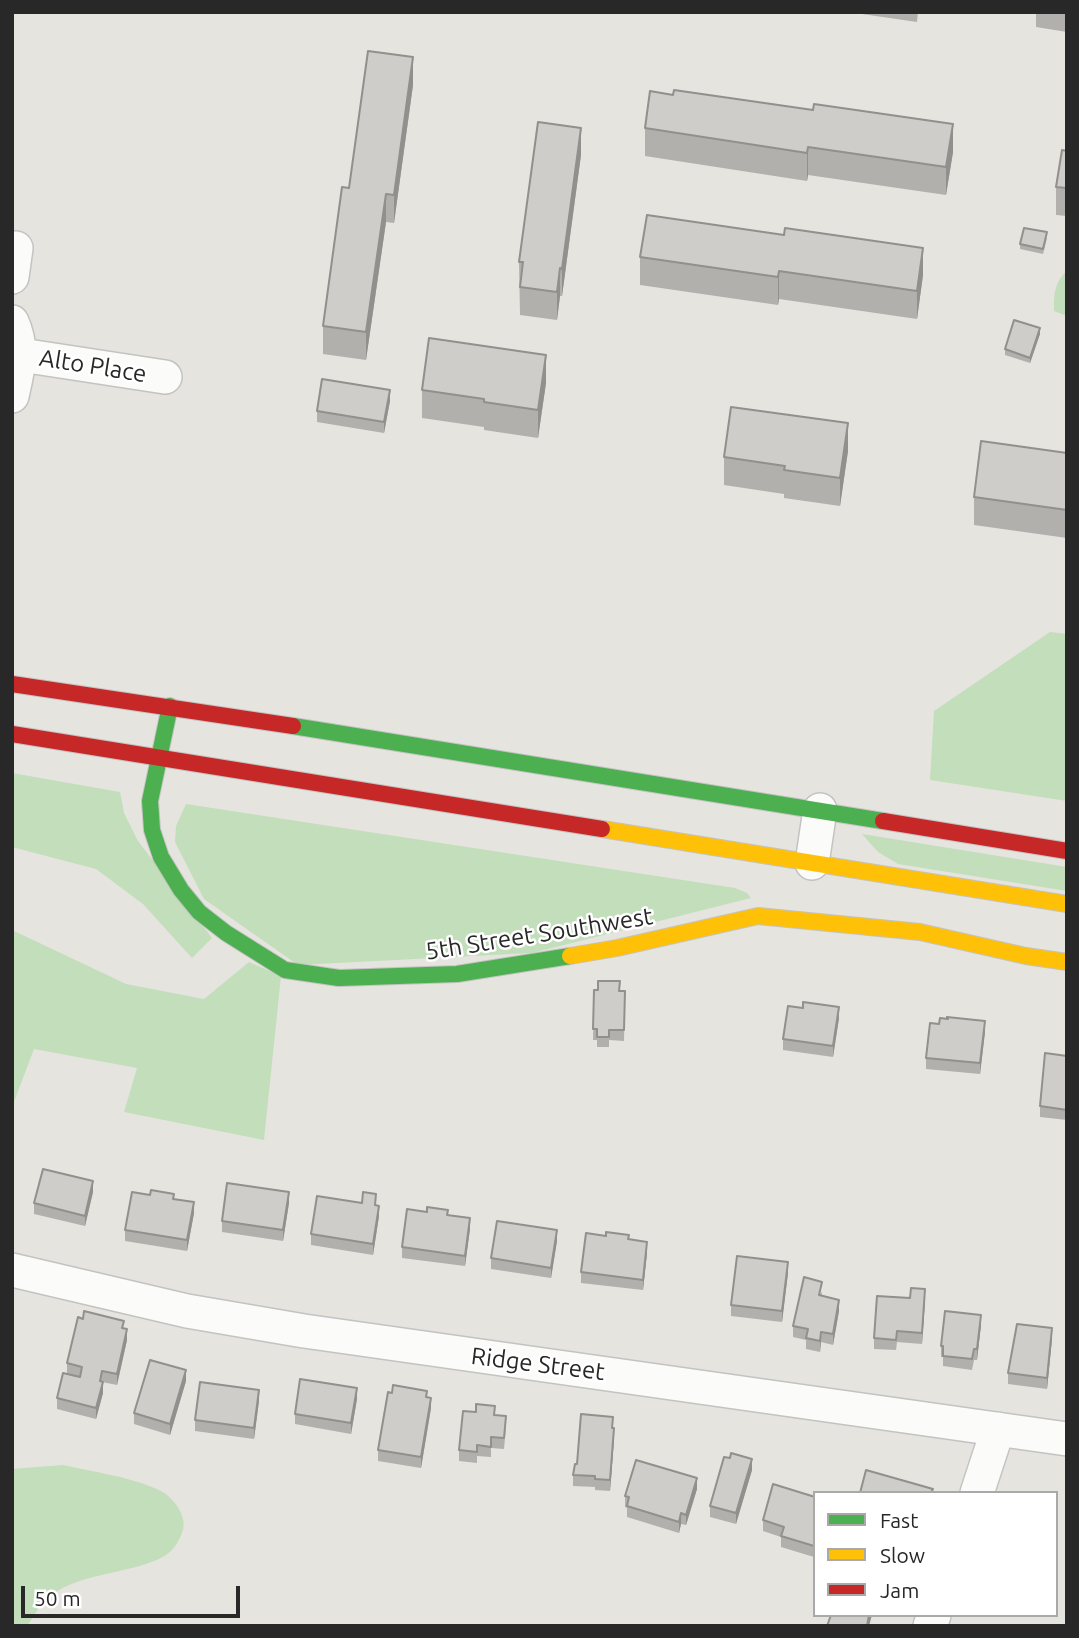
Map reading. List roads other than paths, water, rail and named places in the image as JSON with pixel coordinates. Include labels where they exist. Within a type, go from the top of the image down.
[{"type":"main road","points":[[12,684],[170,706],[1067,851]]},
{"type":"main road","name":"5th Street Southwest","points":[[170,706],[150,801],[152,830],[161,857],[199,912],[226,933],[285,970],[339,978],[457,974],[617,948],[758,916],[920,932],[1026,956],[1067,962]]},
{"type":"main road","points":[[12,734],[1067,904]]},
{"type":"street","points":[[12,323],[18,334],[21,355],[12,397]]},
{"type":"street","name":"Alto Place","points":[[21,355],[165,377]]},
{"type":"street","points":[[812,863],[820,810]]},
{"type":"street","name":"Ridge Street","points":[[12,1270],[187,1311],[304,1331],[1067,1439]]},
{"type":"street","points":[[978,1491],[998,1429]]}]
